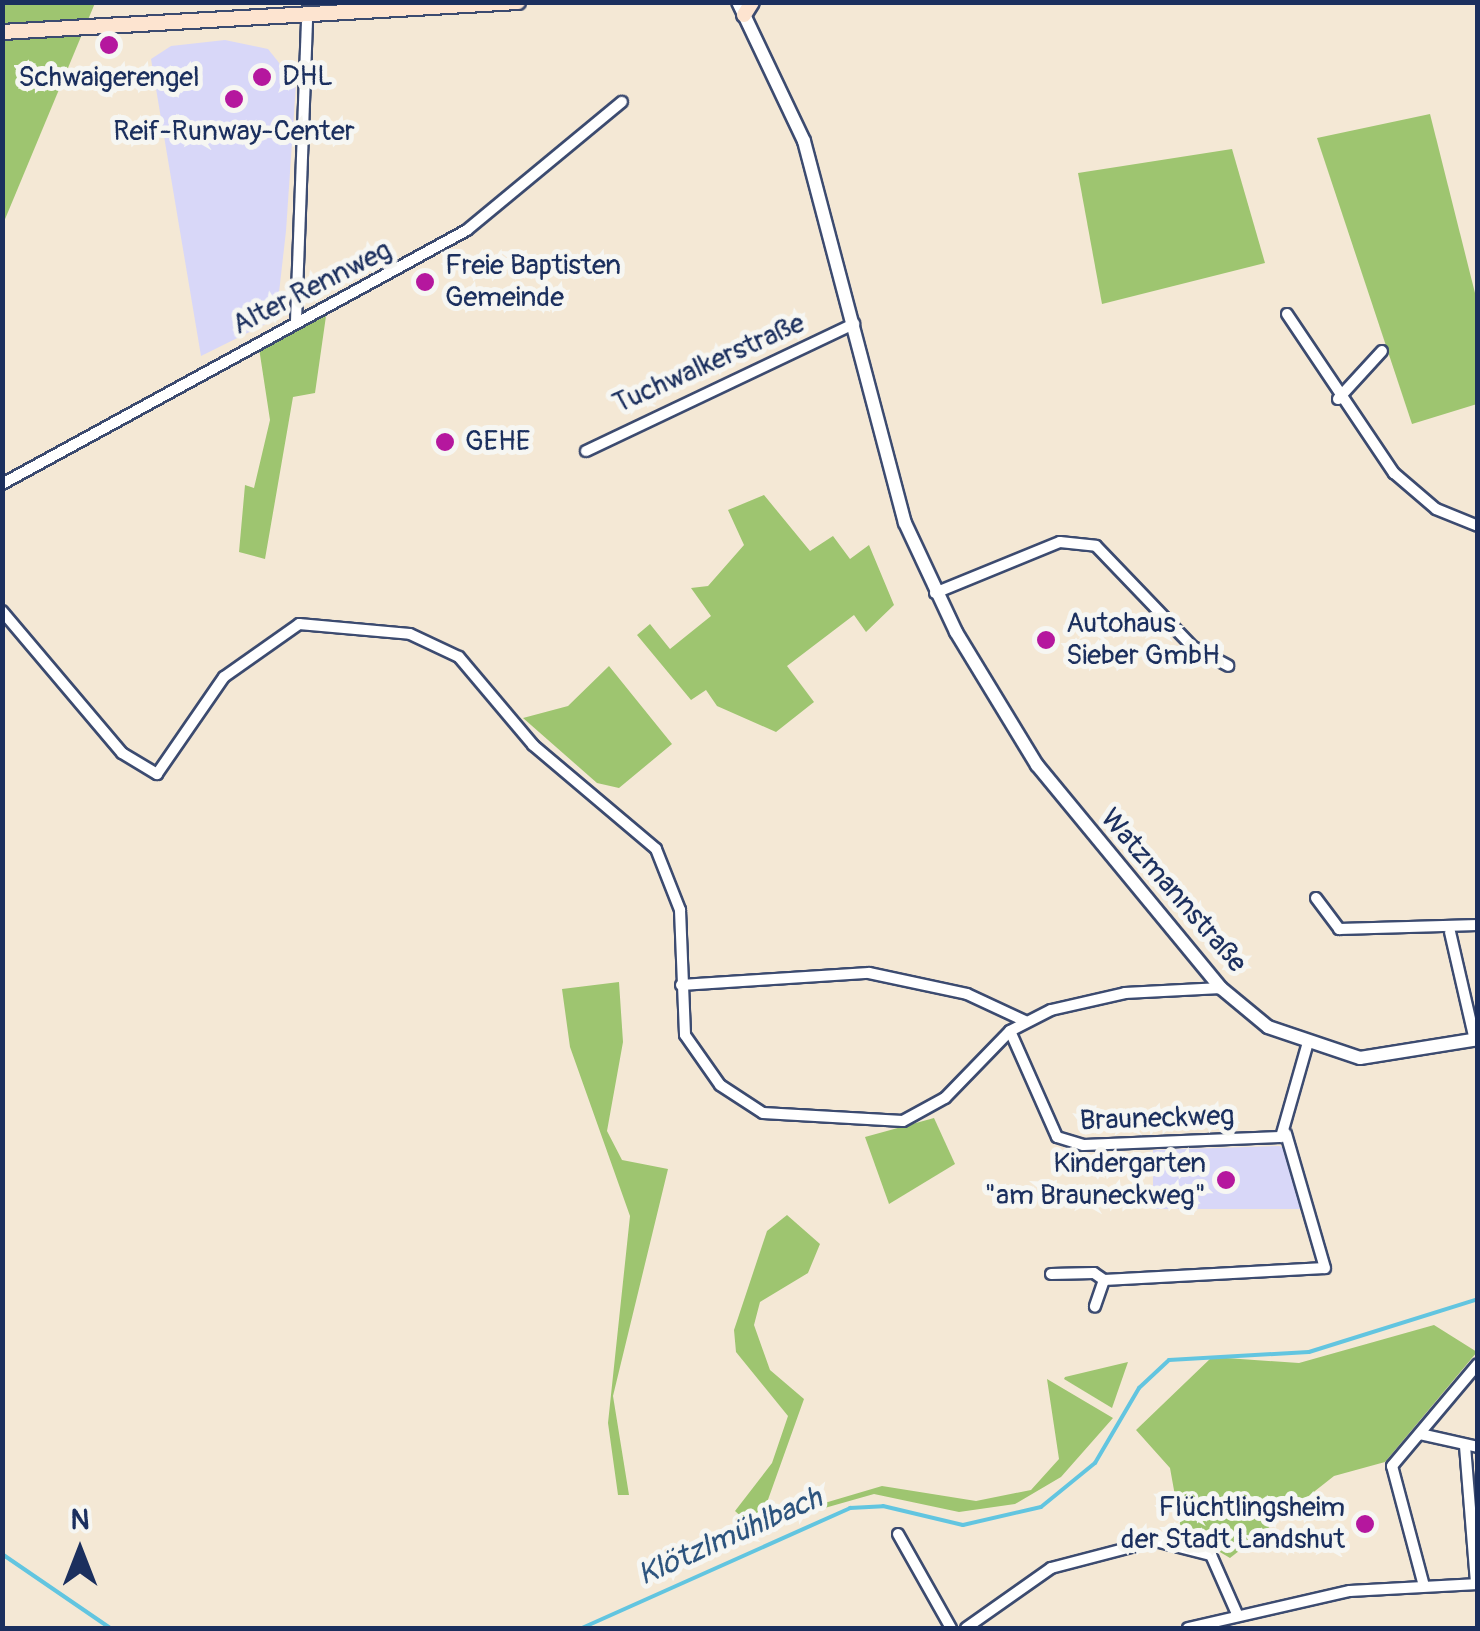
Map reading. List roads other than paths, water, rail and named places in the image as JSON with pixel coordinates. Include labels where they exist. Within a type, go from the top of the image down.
[{"type":"main road","points":[[2,32],[307,20],[518,2]]},
{"type":"street","name":"Watzmannstraße","points":[[745,7],[804,141],[854,324],[881,454],[935,593],[1036,765],[1221,988],[1307,1046],[1377,1058],[1476,1040]]},
{"type":"street","points":[[296,321],[290,293],[307,20]]},
{"type":"street","name":"Alter Rennweg","points":[[2,484],[467,230],[622,102]]},
{"type":"street","points":[[1287,314],[1338,398],[1414,493],[1478,526]]},
{"type":"street","name":"Tuchwalkerstraße","points":[[586,450],[854,324]]},
{"type":"street","points":[[1338,398],[1382,351]]},
{"type":"street","points":[[935,593],[1060,542],[1096,546],[1193,648],[1228,666]]},
{"type":"street","points":[[2,611],[122,753],[157,774],[216,685],[299,624],[333,620],[438,644],[477,672],[533,745],[656,848],[680,910],[685,1034],[720,1085],[747,1106],[814,1121],[873,1125],[917,1116],[1010,1030],[1025,1021],[1100,996],[1221,988]]},
{"type":"street","points":[[1316,898],[1339,929],[1450,932],[1478,925]]},
{"type":"street","points":[[1450,932],[1476,1040]]},
{"type":"street","points":[[682,985],[868,974],[979,998],[1025,1021]]},
{"type":"street","name":"Brauneckweg","points":[[1010,1030],[1062,1142],[1286,1134]]},
{"type":"street","points":[[1051,1274],[1104,1280],[1325,1268],[1286,1134],[1307,1046]]},
{"type":"street","points":[[1096,1306],[1104,1280]]},
{"type":"street","points":[[1424,1586],[1392,1466],[1478,1364]]},
{"type":"street","points":[[1188,1628],[1237,1614],[1424,1586],[1477,1584],[1471,1446],[1420,1434]]},
{"type":"street","points":[[898,1534],[951,1628]]},
{"type":"street","points":[[966,1628],[1051,1568],[1155,1542],[1211,1555],[1237,1614]]},
{"type":"waterway","name":"Klötzlmühlbach","points":[[582,1628],[850,1508],[883,1506],[963,1525],[1041,1507],[1095,1463],[1139,1388],[1169,1360],[1309,1352],[1478,1299]]},
{"type":"waterway","name":"Klötzlmühlbach","points":[[2,1554],[110,1628]]},
{"type":"place","name":"Schwaigerengel","points":[[109,45]]},
{"type":"place","name":"DHL","points":[[262,77]]},
{"type":"place","name":"Reif-Runway-Center","points":[[234,99]]},
{"type":"place","name":"Freie Baptisten Gemeinde","points":[[425,282]]},
{"type":"place","name":"GEHE","points":[[445,442]]},
{"type":"place","name":"Autohaus Sieber GmbH","points":[[1046,640]]},
{"type":"place","name":"Kindergarten \"am Brauneckweg\"","points":[[1226,1180]]},
{"type":"place","name":"Flüchtlingsheim der Stadt Landshut","points":[[1365,1524]]}]
